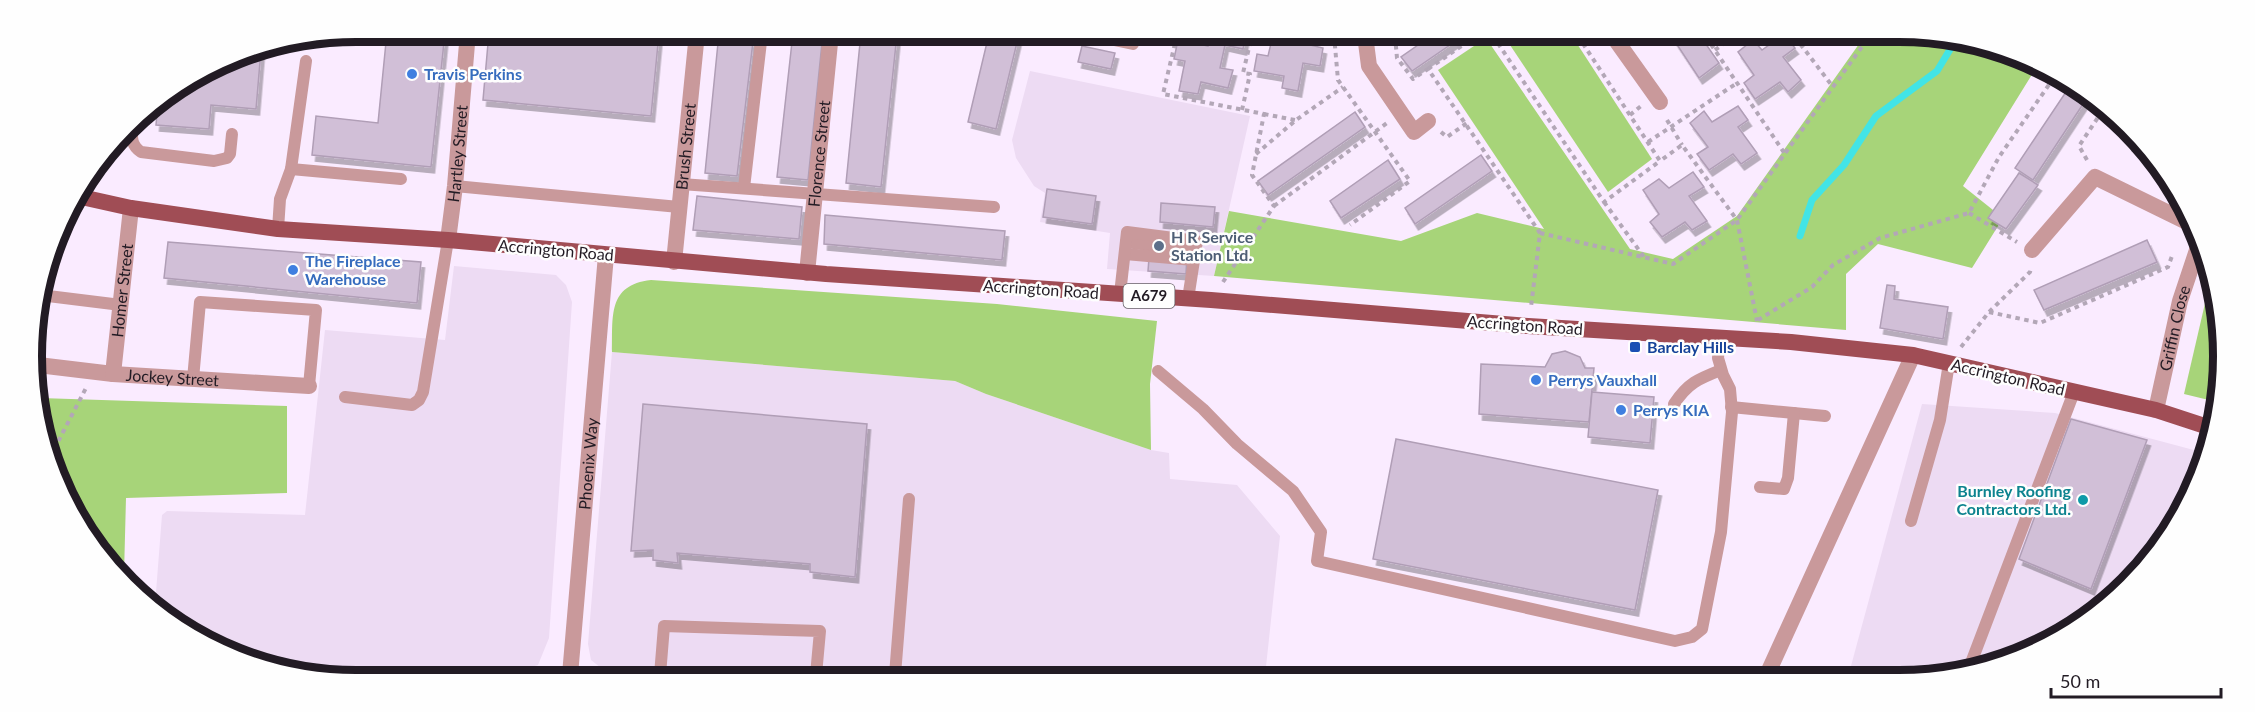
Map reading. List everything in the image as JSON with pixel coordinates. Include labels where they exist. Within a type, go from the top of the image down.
[{"type":"main road","name":"Accrington Road","points":[[85,198],[131,208],[278,229],[448,240],[807,273],[1188,298],[1528,326],[1760,340],[1913,355],[2156,410],[2205,426]]},
{"type":"street","name":"Hartley Street","points":[[448,240],[467,42]]},
{"type":"street","name":"Brush Street","points":[[674,262],[696,42]]},
{"type":"street","name":"Florence Street","points":[[807,273],[830,42]]},
{"type":"street","points":[[1366,42],[1369,66],[1414,132],[1428,121]]},
{"type":"street","points":[[1617,42],[1660,102]]},
{"type":"street","points":[[2032,250],[2095,177],[2182,220]]},
{"type":"street","name":"Homer Street","points":[[113,374],[131,208]]},
{"type":"street","name":"Phoenix Way","points":[[570,670],[606,255]]},
{"type":"street","name":"Griffin Close","points":[[2156,410],[2180,301],[2196,255]]},
{"type":"street","points":[[1769,670],[1913,355]]},
{"type":"street","name":"Jockey Street","points":[[42,366],[113,374],[309,386]]},
{"type":"lane","points":[[744,188],[761,42]]},
{"type":"lane","points":[[278,229],[280,199],[291,168],[306,61]]},
{"type":"lane","points":[[131,137],[133,147],[141,152],[214,161],[227,158],[230,154],[232,134]]},
{"type":"lane","points":[[291,168],[401,179]]},
{"type":"lane","points":[[681,184],[994,207]]},
{"type":"lane","points":[[455,186],[679,207]]},
{"type":"lane","points":[[1120,294],[1127,232],[1197,241],[1188,298]]},
{"type":"lane","points":[[345,397],[412,405],[419,400],[423,392],[448,240]]},
{"type":"lane","points":[[1125,248],[1195,256]]},
{"type":"lane","points":[[48,296],[121,305]]},
{"type":"lane","points":[[193,379],[200,302],[316,310],[309,386]]},
{"type":"lane","points":[[1158,371],[1203,409],[1237,444],[1293,491],[1322,532],[1317,561],[1676,641],[1692,637],[1702,629],[1721,532],[1731,408],[1730,389],[1721,370],[1719,358],[1720,338]]},
{"type":"lane","points":[[1911,521],[1940,420],[1949,363]]},
{"type":"lane","points":[[1674,404],[1685,389],[1698,379],[1721,370]]},
{"type":"lane","points":[[1972,661],[2074,392]]},
{"type":"lane","points":[[1731,408],[1826,416]]},
{"type":"lane","points":[[1760,487],[1784,489],[1788,478],[1794,413]]},
{"type":"lane","points":[[895,670],[909,499]]},
{"type":"lane","points":[[660,670],[664,626],[820,631],[816,670]]},
{"type":"path","points":[[1175,42],[1163,94],[1296,120]]},
{"type":"path","points":[[1242,110],[1250,74],[1243,73],[1250,42]]},
{"type":"path","points":[[1335,42],[1338,80],[1410,181],[1350,225]]},
{"type":"path","points":[[1396,42],[1397,58],[1413,79],[1467,42]]},
{"type":"path","points":[[1496,42],[1644,257]]},
{"type":"path","points":[[1582,42],[1660,161]]},
{"type":"path","points":[[1709,42],[1785,154]]},
{"type":"path","points":[[1715,50],[1726,42]]},
{"type":"path","points":[[1799,42],[1833,87]]},
{"type":"path","points":[[1540,233],[1673,264],[1737,220],[1866,42]]},
{"type":"path","points":[[1428,69],[1540,233],[1528,326]]},
{"type":"path","points":[[1757,320],[1812,287],[1833,265],[1880,238],[1969,213],[2000,157],[2051,81]]},
{"type":"path","points":[[1648,142],[1737,83]]},
{"type":"path","points":[[1256,154],[1296,120],[1343,87]]},
{"type":"path","points":[[1660,102],[1670,128],[1737,220],[1760,340]]},
{"type":"path","points":[[1228,275],[1274,206],[1401,113]]},
{"type":"path","points":[[1264,114],[1251,175],[1274,206]]},
{"type":"path","points":[[2095,177],[2079,146],[2100,115]]},
{"type":"path","points":[[1604,202],[1683,145]]},
{"type":"path","points":[[1969,213],[2032,250]]},
{"type":"path","points":[[1989,312],[2040,323],[2168,267],[2186,228]]},
{"type":"path","points":[[1949,363],[1989,312],[2030,272]]},
{"type":"path","points":[[56,446],[94,372]]},
{"type":"shaded area","points":[[1030,71],[1250,116],[1214,276],[1107,269],[1110,233],[1040,222],[1045,193],[1034,186],[1016,158],[1012,140]]},
{"type":"shaded area","points":[[454,266],[556,275],[566,285],[572,302],[549,638],[538,665],[525,670],[356,670],[295,664],[255,653],[217,638],[182,617],[156,597],[162,515],[167,511],[305,515],[325,330],[445,340]]},
{"type":"shaded area","points":[[612,352],[955,381],[986,394],[1151,450],[1169,453],[1170,479],[1237,485],[1280,536],[1266,670],[604,670],[591,660],[588,644]]},
{"type":"shaded area","points":[[1922,404],[2055,413],[2198,451],[2181,495],[2148,547],[2106,592],[2056,628],[2019,646],[1960,664],[1920,669],[1850,670]]},
{"type":"green space","points":[[1480,42],[1489,42],[1630,249],[1673,259],[1737,216],[1860,42],[1920,43],[1960,48],[2000,59],[2033,72],[1963,186],[2003,218],[1972,268],[1878,244],[1846,274],[1846,330],[1214,276],[1229,211],[1401,241],[1477,213],[1544,229],[1438,70]]},
{"type":"green space","points":[[1508,42],[1576,42],[1652,159],[1608,192]]},
{"type":"green space","points":[[651,280],[997,304],[1157,321],[1150,384],[1151,450],[986,394],[955,381],[612,352],[615,305],[626,288]]},
{"type":"green space","points":[[2206,299],[2210,315],[2213,356],[2210,400],[2184,394]]},
{"type":"green space","points":[[45,398],[287,406],[287,493],[126,498],[124,567],[95,530],[74,495],[53,437]]},
{"type":"building","name":"Travis Perkins","points":[[386,42],[444,42],[431,167],[312,155],[316,116],[378,123]]},
{"type":"building","points":[[488,42],[658,42],[651,116],[483,100]]},
{"type":"building","points":[[718,42],[753,42],[737,176],[705,173]]},
{"type":"building","points":[[792,42],[822,42],[808,180],[777,177]]},
{"type":"building","points":[[860,42],[896,42],[881,187],[846,183]]},
{"type":"building","points":[[987,42],[1017,42],[996,129],[968,122]]},
{"type":"building","points":[[1178,42],[1208,46],[1209,42],[1244,42],[1243,49],[1225,45],[1220,68],[1233,70],[1228,88],[1201,82],[1198,94],[1179,91],[1185,61],[1174,59]]},
{"type":"building","points":[[1271,42],[1297,42],[1323,48],[1320,66],[1303,63],[1298,91],[1282,88],[1284,76],[1254,71],[1257,54],[1268,56]]},
{"type":"building","points":[[1422,42],[1454,42],[1412,71],[1401,57]]},
{"type":"building","points":[[1675,42],[1704,42],[1719,63],[1699,78]]},
{"type":"building","points":[[1750,42],[1755,42],[1762,50],[1773,42],[1790,42],[1795,48],[1783,57],[1801,80],[1788,92],[1780,82],[1755,99],[1744,83],[1754,75],[1738,52]]},
{"type":"building","points":[[1082,46],[1115,53],[1111,69],[1078,62]]},
{"type":"building","points":[[260,57],[256,109],[211,105],[209,129],[156,125],[157,114],[182,95],[217,74]]},
{"type":"building","points":[[2067,91],[2084,103],[2033,180],[2015,168]]},
{"type":"building","points":[[1738,106],[1748,120],[1738,127],[1757,153],[1741,164],[1733,154],[1709,170],[1697,154],[1708,147],[1690,123],[1704,111],[1712,122]]},
{"type":"building","points":[[1355,112],[1365,127],[1268,195],[1258,181]]},
{"type":"building","points":[[1481,155],[1492,171],[1415,224],[1405,208]]},
{"type":"building","points":[[1388,160],[1400,179],[1341,218],[1330,201]]},
{"type":"building","points":[[1693,172],[1704,187],[1689,196],[1707,221],[1692,230],[1685,222],[1662,237],[1650,222],[1659,214],[1643,190],[1659,179],[1669,188]]},
{"type":"building","points":[[2019,173],[2038,185],[2006,229],[1988,218]]},
{"type":"building","points":[[1047,189],[1096,196],[1092,224],[1043,217]]},
{"type":"building","points":[[697,196],[802,207],[799,239],[693,230]]},
{"type":"building","points":[[1161,203],[1215,207],[1213,227],[1160,222]]},
{"type":"building","points":[[825,215],[1005,231],[1002,260],[824,244]]},
{"type":"building","points":[[1151,232],[1188,235],[1186,274],[1148,271]]},
{"type":"building","points":[[2147,240],[2157,262],[2044,310],[2034,290]]},
{"type":"building","name":"The Fireplace Warehouse","points":[[168,242],[421,262],[417,303],[164,278]]},
{"type":"building","points":[[1887,285],[1895,286],[1894,299],[1948,307],[1943,339],[1880,328]]},
{"type":"building","name":"Perrys Vauxhall","points":[[1565,351],[1580,357],[1585,368],[1594,368],[1589,422],[1479,414],[1481,364],[1545,367],[1552,354]]},
{"type":"building","name":"Perrys KIA","points":[[1592,392],[1654,397],[1650,443],[1588,437]]},
{"type":"building","points":[[643,404],[867,424],[855,577],[810,572],[810,564],[677,553],[678,563],[653,560],[653,550],[631,551]]},
{"type":"building","name":"Burnley Roofing Contractors Ltd.","points":[[2071,419],[2147,440],[2091,589],[2019,559]]},
{"type":"building","points":[[1396,439],[1658,490],[1635,610],[1373,559]]},
{"type":"waterway","points":[[1800,236],[1812,200],[1844,165],[1876,116],[1937,71],[1952,47]]},
{"type":"place","name":"Travis Perkins","points":[[412,74]]},
{"type":"place","name":"H R Service Station Ltd.","points":[[1159,246]]},
{"type":"place","name":"The Fireplace Warehouse","points":[[293,270]]},
{"type":"place","name":"Barclay Hills","points":[[1635,347]]},
{"type":"place","name":"Perrys Vauxhall","points":[[1536,380]]},
{"type":"place","name":"Perrys KIA","points":[[1621,410]]},
{"type":"place","name":"Burnley Roofing Contractors Ltd.","points":[[2083,500]]}]
